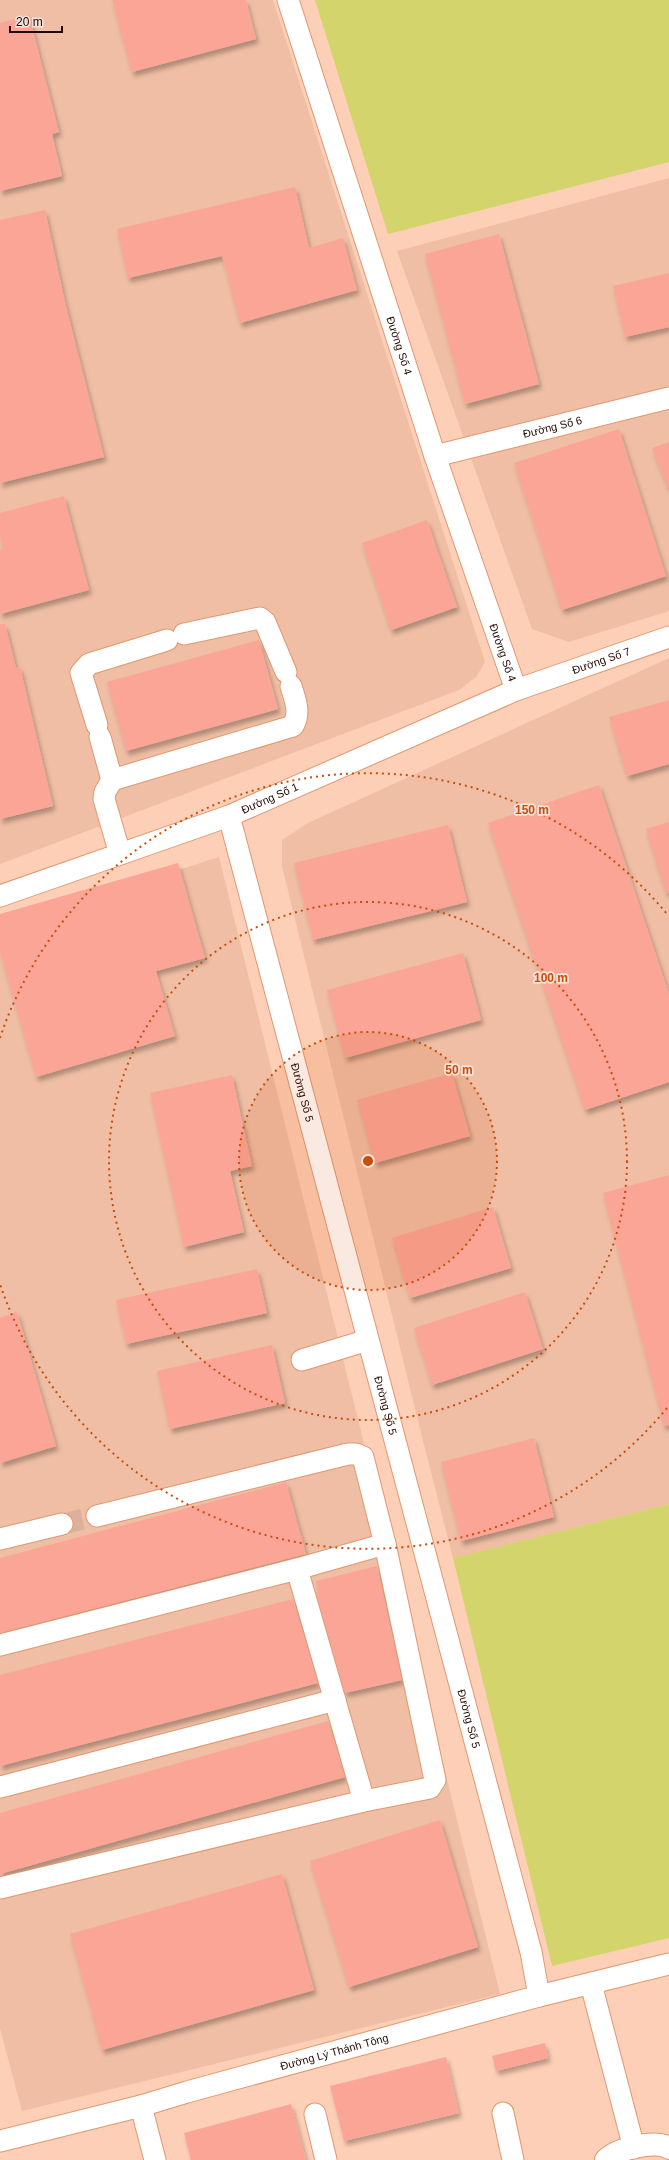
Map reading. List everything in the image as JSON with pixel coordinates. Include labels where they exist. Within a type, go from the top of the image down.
[{"type":"main road","points":[[605,2159],[617,2152],[634,2148],[654,2144],[668,2146]]},
{"type":"street","name":"Đường Số 4","points":[[288,0],[435,456],[524,687]]},
{"type":"street","name":"Đường Số 6","points":[[435,456],[669,398]]},
{"type":"street","points":[[112,780],[81,673],[84,668],[89,664],[176,637],[260,618],[265,622],[289,679],[298,712],[297,719],[293,726],[112,780],[105,792],[104,799],[120,854]]},
{"type":"street","name":"Đường Số 7","points":[[524,687],[669,637]]},
{"type":"street","name":"Đường Số 1","points":[[0,896],[229,816],[524,687]]},
{"type":"street","name":"Đường Số 5","points":[[229,816],[529,1945],[539,1996]]},
{"type":"street","points":[[302,1360],[368,1340]]},
{"type":"street","points":[[0,1888],[364,1801],[430,1788],[435,1780],[385,1544],[363,1457],[356,1454],[97,1516]]},
{"type":"street","points":[[0,1538],[62,1524]]},
{"type":"street","points":[[0,1645],[297,1569],[385,1544]]},
{"type":"street","points":[[297,1569],[364,1801]]},
{"type":"street","points":[[0,1787],[335,1700]]},
{"type":"street","name":"Đường Lý Thánh Tông","points":[[0,2141],[141,2106],[194,2090],[539,1996],[669,1964]]},
{"type":"street","points":[[591,1984],[634,2148]]},
{"type":"street","points":[[141,2106],[155,2160]]},
{"type":"street","points":[[503,2113],[513,2160]]},
{"type":"street","points":[[315,2114],[326,2160]]},
{"type":"shaded area","points":[[0,0],[273,0],[485,662],[476,677],[459,690],[0,864]]},
{"type":"shaded area","points":[[315,0],[669,0],[669,162],[388,234]]},
{"type":"shaded area","points":[[669,178],[669,611],[569,642],[532,629],[397,251]]},
{"type":"shaded area","points":[[669,658],[669,1504],[453,1558],[282,866],[282,840],[308,823]]},
{"type":"shaded area","points":[[219,857],[500,1994],[22,2111],[0,2028],[0,928]]},
{"type":"shaded area","points":[[669,1504],[669,1938],[552,1966],[453,1558]]},
{"type":"building","points":[[112,0],[246,0],[256,39],[132,72]]},
{"type":"building","points":[[29,15],[59,132],[52,134],[62,176],[0,191],[0,23]]},
{"type":"building","points":[[295,187],[309,248],[343,238],[357,290],[240,323],[222,256],[128,278],[117,229]]},
{"type":"building","points":[[45,210],[65,302],[104,457],[0,483],[0,220]]},
{"type":"building","points":[[499,234],[539,384],[465,404],[425,254]]},
{"type":"building","points":[[669,273],[669,327],[625,337],[613,286]]},
{"type":"building","points":[[619,429],[666,576],[562,610],[514,463]]},
{"type":"building","points":[[669,442],[669,488],[668,488],[652,448]]},
{"type":"building","points":[[64,496],[89,590],[0,614],[0,549],[3,548],[0,535],[0,513]]},
{"type":"building","points":[[427,520],[457,607],[391,630],[362,543]]},
{"type":"building","points":[[0,624],[5,624],[16,668],[20,667],[53,806],[0,819]]},
{"type":"building","points":[[259,640],[278,709],[126,751],[107,682]]},
{"type":"building","points":[[669,700],[669,764],[627,776],[609,717]]},
{"type":"building","points":[[599,785],[669,994],[669,1082],[585,1110],[488,823]]},
{"type":"building","points":[[669,822],[669,893],[666,893],[646,829]]},
{"type":"building","points":[[448,825],[467,902],[313,940],[294,863]]},
{"type":"building","points":[[178,863],[205,958],[156,971],[175,1036],[36,1077],[0,951],[0,914]]},
{"type":"building","points":[[463,953],[481,1020],[345,1058],[327,990]]},
{"type":"building","points":[[452,1073],[470,1136],[375,1163],[357,1100]]},
{"type":"building","points":[[232,1075],[252,1166],[230,1171],[244,1232],[184,1247],[150,1093]]},
{"type":"building","points":[[669,1175],[669,1425],[664,1426],[603,1193]]},
{"type":"building","points":[[493,1207],[511,1268],[410,1298],[392,1238]]},
{"type":"building","points":[[257,1269],[267,1313],[126,1344],[116,1300]]},
{"type":"building","points":[[525,1292],[543,1349],[432,1385],[414,1328]]},
{"type":"building","points":[[17,1312],[56,1446],[0,1463],[0,1318]]},
{"type":"building","points":[[272,1345],[285,1403],[170,1429],[157,1371]]},
{"type":"building","points":[[534,1438],[554,1517],[461,1541],[441,1462]]},
{"type":"building","points":[[286,1482],[306,1554],[0,1633],[0,1558]]},
{"type":"building","points":[[377,1566],[402,1680],[345,1693],[316,1592],[319,1592],[316,1581]]},
{"type":"building","points":[[293,1599],[318,1683],[0,1766],[0,1675]]},
{"type":"building","points":[[328,1721],[345,1777],[0,1874],[0,1813]]},
{"type":"building","points":[[440,1820],[478,1947],[349,1987],[310,1861]]},
{"type":"building","points":[[282,1874],[314,1990],[102,2050],[70,1934]]},
{"type":"building","points":[[545,2043],[548,2058],[496,2071],[492,2056]]},
{"type":"building","points":[[446,2057],[459,2113],[344,2141],[330,2086]]},
{"type":"building","points":[[291,2104],[306,2160],[191,2160],[184,2133]]},
{"type":"tunnel","points":[[62,1524],[97,1516]]}]
